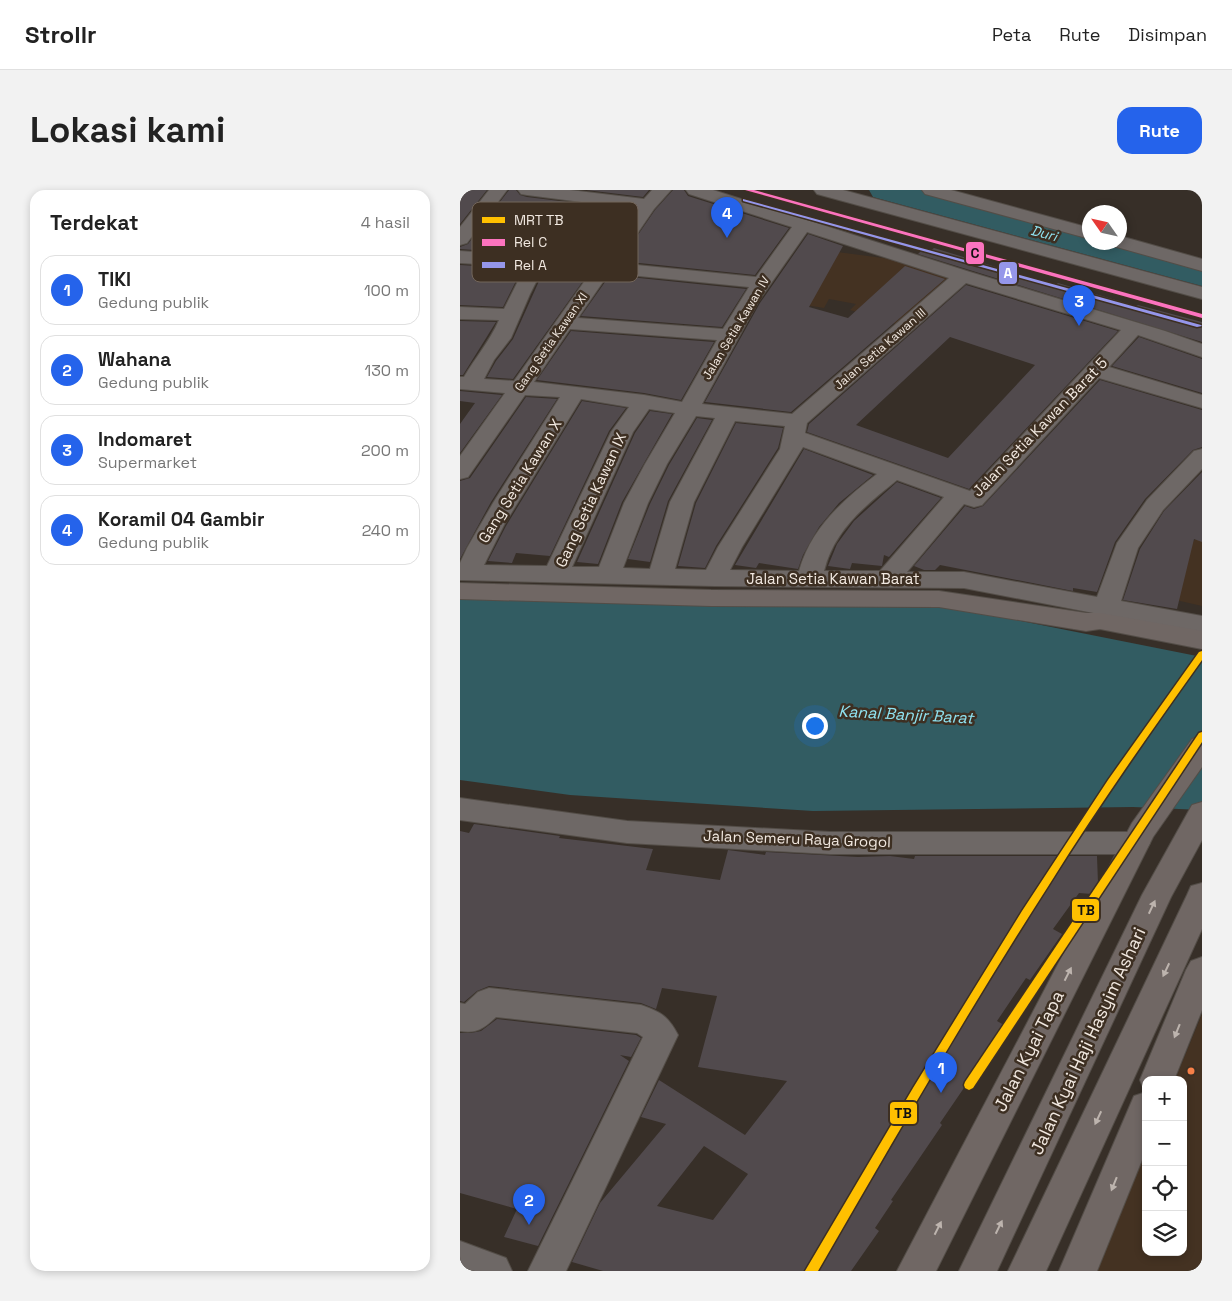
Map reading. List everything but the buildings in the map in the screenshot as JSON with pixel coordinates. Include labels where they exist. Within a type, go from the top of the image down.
[{"type":"main road","name":"Jalan Setia Kawan Barat","points":[[463,578],[711,598],[939,599],[1086,622],[1098,627],[1202,648]]},
{"type":"main road","name":"Jalan Setia Kawan Barat","points":[[1086,622],[1100,620],[1202,640]]},
{"type":"main road","points":[[1139,837],[1202,746]]},
{"type":"main road","name":"Jalan Kyai Haji Hasyim Ashari","points":[[978,1271],[1157,895],[1202,813]]},
{"type":"main road","name":"Jalan Kyai Tapa","points":[[916,1271],[1139,837]]},
{"type":"main road","points":[[1028,1271],[1202,895]]},
{"type":"main road","points":[[1159,1076],[1202,970]]},
{"type":"main road","points":[[1078,1271],[1142,1117]]},
{"type":"street","points":[[489,202],[498,190]]},
{"type":"street","points":[[527,190],[624,202]]},
{"type":"street","name":"Gang Setia Kawan XI","points":[[638,219],[662,190]]},
{"type":"street","points":[[695,190],[1202,351]]},
{"type":"street","points":[[822,190],[1202,293]]},
{"type":"street","points":[[931,190],[1082,232]]},
{"type":"street","points":[[638,204],[648,205]]},
{"type":"street","points":[[460,239],[472,224]]},
{"type":"street","name":"Jalan Setia Kawan IV","points":[[608,575],[645,484],[729,335],[762,283],[804,224]]},
{"type":"street","points":[[1127,244],[1202,265]]},
{"type":"street","points":[[638,270],[762,283]]},
{"type":"street","name":"Jalan Setia Kawan III","points":[[796,429],[963,276]]},
{"type":"street","points":[[465,383],[501,338],[527,282]]},
{"type":"street","name":"Gang Setia Kawan XI","points":[[460,472],[593,282]]},
{"type":"street","points":[[460,313],[512,315]]},
{"type":"street","points":[[564,323],[729,335]]},
{"type":"street","name":"Jalan Setia Kawan Barat 5","points":[[465,383],[574,392],[689,409],[729,412],[796,429],[893,472],[974,500],[1134,328]]},
{"type":"street","points":[[1095,370],[1202,402]]},
{"type":"street","name":"Gang Setia Kawan X","points":[[463,578],[488,530],[537,451],[557,423],[574,392]]},
{"type":"street","name":"Gang Setia Kawan IX","points":[[556,574],[622,432],[644,401]]},
{"type":"street","points":[[660,577],[682,502],[729,412]]},
{"type":"street","points":[[714,578],[735,539],[792,449],[796,429]]},
{"type":"street","points":[[1107,606],[1126,548],[1155,505],[1202,456]]},
{"type":"street","points":[[809,579],[819,549],[836,524],[859,499],[893,472]]},
{"type":"street","points":[[888,578],[959,495]]},
{"type":"street","name":"Jalan Setia Kawan Barat","points":[[463,578],[556,574],[714,578],[964,580],[1202,625]]},
{"type":"street","name":"Jalan Semeru Raya Grogol","points":[[460,809],[627,832],[830,843],[1139,837]]},
{"type":"street","points":[[460,1017],[471,1019],[489,1002],[641,1019],[652,1024],[661,1035],[547,1271]]},
{"type":"street","points":[[460,1259],[493,1271]]},
{"type":"shaded area","points":[[799,247],[906,261],[951,275],[896,324],[850,310],[856,304],[829,299],[824,308],[768,299]]},
{"type":"shaded area","points":[[1202,530],[1202,606],[1154,595]]},
{"type":"shaded area","points":[[1202,1014],[1202,1271],[1096,1271],[1142,1161],[1142,1256],[1187,1256],[1187,1076],[1177,1076]]},
{"type":"water","name":"Kanal Banjir Barat","points":[[460,597],[598,603],[956,608],[1202,657],[1202,810],[1133,807],[813,811],[570,795],[460,780]]},
{"type":"waterway","name":"Duri","points":[[885,190],[1202,275]]},
{"type":"metro line","name":"TB","points":[[811,1271],[997,958],[1112,782],[1202,654]]},
{"type":"metro line","name":"TB","points":[[969,1085],[1202,735]]},
{"type":"rail line","name":"C","points":[[748,190],[1202,316]]},
{"type":"rail line","name":"A","points":[[745,200],[1199,326]]},
{"type":"place","name":"Koramil 04 Gambir","points":[[727,238]]},
{"type":"place","name":"Indomaret","points":[[1079,326]]},
{"type":"place","name":"TIKI","points":[[941,1093]]},
{"type":"place","name":"Wahana","points":[[529,1225]]}]
